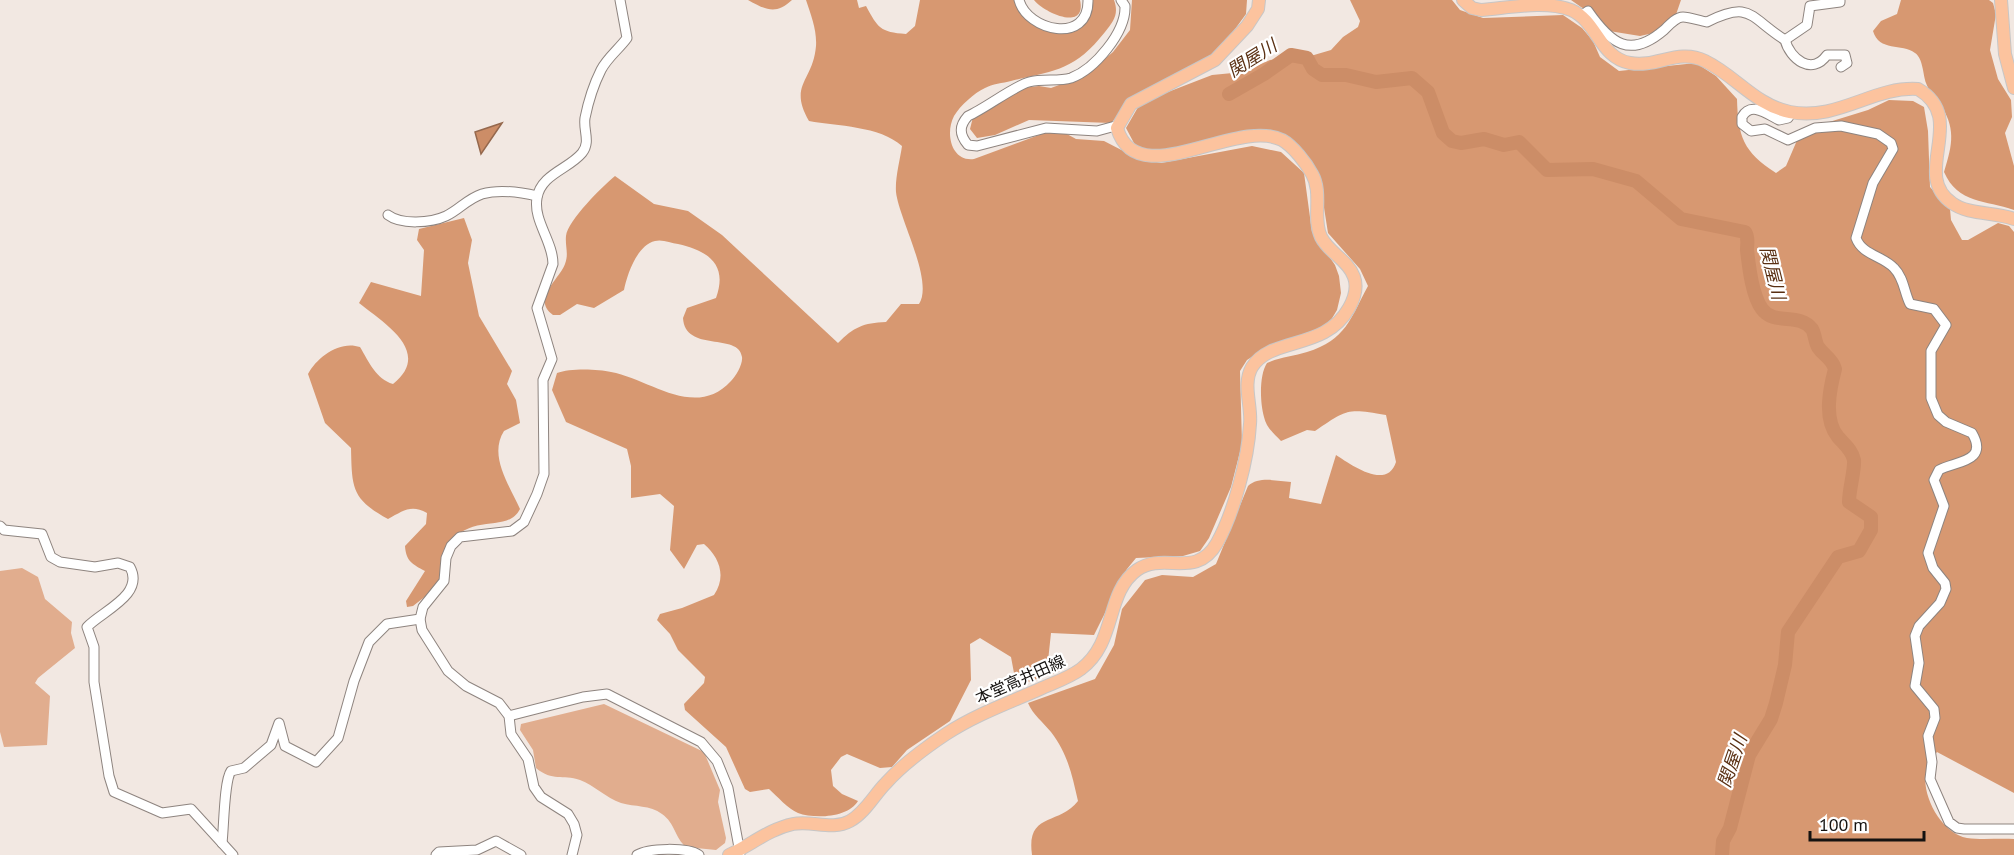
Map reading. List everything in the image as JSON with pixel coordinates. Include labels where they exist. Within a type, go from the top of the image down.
[{"type":"main road","points":[[1119,125],[1131,104],[1215,60],[1247,26],[1258,9],[1259,0]]},
{"type":"main road","points":[[1463,0],[1472,8],[1481,10],[1546,5],[1572,10],[1581,15],[1610,53],[1620,60],[1632,64],[1685,55],[1696,57],[1721,71],[1762,102],[1792,112],[1838,111],[1892,90],[1918,89],[1933,101],[1941,121],[1934,172],[1944,196],[1964,209],[2014,219]]},
{"type":"main road","points":[[2001,0],[2005,54],[2014,88]]},
{"type":"main road","name":"本堂高井田線","points":[[737,853],[775,828],[798,823],[840,825],[853,820],[901,768],[947,734],[979,715],[1078,672],[1093,659],[1101,648],[1121,588],[1127,579],[1152,562],[1188,565],[1200,561],[1216,546],[1247,450],[1251,421],[1248,380],[1251,368],[1261,357],[1313,340],[1334,327],[1354,300],[1354,276],[1346,263],[1322,237],[1316,183],[1312,173],[1289,146],[1272,137],[1244,138],[1160,158],[1143,156],[1121,141],[1119,125]]},
{"type":"street","points":[[573,855],[577,835],[574,824],[568,814],[541,797],[534,787],[528,759],[511,734],[509,716],[500,703],[466,687],[448,671],[422,630],[420,619],[423,607],[444,581],[446,558],[451,546],[460,537],[512,531],[525,522],[544,474],[543,380],[552,359],[537,308],[554,264],[538,216],[537,196],[554,173],[583,153],[588,139],[585,123],[587,110],[602,70],[627,38],[620,0]]},
{"type":"street","points":[[1019,0],[1027,12],[1044,25],[1061,31],[1069,29],[1083,17],[1088,0]]},
{"type":"street","points":[[1119,125],[1097,131],[1046,128],[977,146],[968,145],[960,130],[968,116],[1029,82],[1069,79],[1091,64],[1103,52],[1123,24],[1125,6],[1120,0]]},
{"type":"street","points":[[1785,40],[1807,25],[1810,6],[1840,2],[1840,0]]},
{"type":"street","points":[[1581,15],[1588,12],[1613,40],[1628,46],[1639,46],[1649,43],[1677,19],[1684,17],[1707,22],[1726,10],[1739,6],[1750,10],[1766,27],[1785,40],[1788,50],[1796,60],[1804,64],[1822,61],[1827,55],[1845,55],[1847,63],[1841,67]]},
{"type":"street","points":[[1792,112],[1788,118],[1779,120],[1755,108],[1749,109],[1742,117],[1742,124],[1751,131],[1765,129],[1788,140],[1815,128],[1841,126],[1878,134],[1891,142],[1893,149],[1873,183],[1856,238],[1863,248],[1892,266],[1899,274],[1911,304],[1934,309],[1946,325],[1931,351],[1931,398],[1938,415],[1946,422],[1972,433],[1977,447],[1974,455],[1968,460],[1939,470],[1934,480],[1944,506],[1928,553],[1933,568],[1945,583],[1946,589],[1940,603],[1919,626],[1914,646],[1919,663],[1915,686],[1934,709],[1928,736],[1932,762],[1930,778],[1949,822],[1957,828],[2014,829]]},
{"type":"street","points":[[388,214],[396,220],[429,220],[447,216],[463,203],[483,194],[524,193],[537,196]]},
{"type":"street","points":[[0,525],[4,530],[42,534],[51,557],[60,562],[95,567],[118,564],[130,567],[133,580],[125,598],[87,627],[94,647],[94,682],[109,776],[114,792],[162,813],[191,810],[233,855]]},
{"type":"street","points":[[222,843],[226,812],[226,778],[231,771],[244,768],[272,745],[279,723],[285,746],[316,762],[338,738],[354,681],[369,642],[387,624],[420,619]]},
{"type":"street","points":[[509,716],[583,697],[607,694],[700,742],[717,761],[728,788],[737,853]]},
{"type":"street","points":[[436,855],[439,852],[477,850],[496,841],[521,855]]},
{"type":"street","points":[[637,855],[648,849],[663,852],[685,849],[699,855]]},
{"type":"shaded area","points":[[748,0],[792,0],[781,8],[771,9]]},
{"type":"shaded area","points":[[806,0],[857,0],[859,8],[866,6],[881,28],[906,34],[915,26],[920,0],[1016,0],[1035,24],[1041,28],[1056,31],[1077,27],[1089,0],[1114,0],[1116,13],[1111,24],[1094,45],[1074,62],[1052,71],[991,86],[968,100],[951,123],[950,138],[955,151],[966,159],[974,159],[1047,132],[1065,133],[1076,139],[1104,141],[1135,157],[1161,163],[1252,146],[1281,152],[1304,173],[1312,232],[1335,265],[1341,293],[1337,310],[1328,325],[1266,348],[1247,360],[1240,371],[1242,444],[1231,487],[1209,538],[1200,551],[1183,556],[1136,558],[1127,569],[1094,635],[1051,633],[1048,661],[1063,664],[1063,670],[1025,683],[1014,673],[1011,657],[980,638],[970,644],[971,680],[950,721],[907,750],[892,767],[880,768],[847,754],[841,757],[831,770],[833,786],[842,794],[858,801],[847,811],[830,816],[798,813],[769,789],[750,792],[745,789],[726,747],[685,710],[684,704],[704,683],[705,677],[678,650],[670,634],[657,620],[660,614],[714,595],[720,581],[720,567],[714,555],[704,544],[697,545],[684,569],[670,550],[674,506],[660,494],[631,498],[631,466],[627,449],[566,422],[552,390],[557,373],[569,370],[599,370],[626,376],[672,394],[687,397],[703,397],[717,392],[731,381],[739,370],[742,357],[739,350],[732,345],[693,335],[686,329],[683,318],[687,308],[716,298],[719,286],[717,268],[707,255],[699,251],[666,241],[655,241],[638,254],[630,269],[624,290],[594,308],[577,304],[560,315],[553,315],[545,303],[548,290],[565,264],[568,229],[586,204],[615,176],[654,204],[688,211],[722,235],[838,343],[859,327],[886,322],[901,304],[919,304],[922,281],[919,266],[896,192],[902,146],[882,134],[809,121],[803,109],[801,91],[811,68],[816,46],[815,28]]},
{"type":"shaded area","points":[[1034,0],[1080,0],[1080,10],[1077,15],[1063,17],[1046,10]]},
{"type":"shaded area","points":[[1132,0],[1247,0],[1246,14],[1217,54],[1139,94],[1111,123],[1029,120],[995,135],[977,138],[970,129],[973,117],[1022,88],[1039,86],[1051,88],[1086,75],[1113,52],[1130,30]]},
{"type":"shaded area","points":[[1350,0],[1452,0],[1460,10],[1483,18],[1563,15],[1582,28],[1593,41],[1600,57],[1619,71],[1696,63],[1716,76],[1737,99],[1739,123],[1744,142],[1756,158],[1776,173],[1786,166],[1798,138],[1813,127],[1868,110],[1889,100],[1913,101],[1924,107],[1928,131],[1930,187],[1950,209],[1951,220],[1962,240],[1968,240],[1998,223],[2009,226],[2014,232],[2014,793],[1937,752],[1926,772],[1925,782],[1935,812],[1949,829],[1967,838],[2014,839],[2014,855],[1032,855],[1031,841],[1039,826],[1070,809],[1078,801],[1062,748],[1028,703],[1095,679],[1114,645],[1122,609],[1145,580],[1162,575],[1193,577],[1216,564],[1248,486],[1252,483],[1268,480],[1291,482],[1289,498],[1321,504],[1336,455],[1359,469],[1377,475],[1391,470],[1396,462],[1386,415],[1363,411],[1348,412],[1315,431],[1307,430],[1281,441],[1265,421],[1261,389],[1267,363],[1320,347],[1339,335],[1368,286],[1360,269],[1328,233],[1319,176],[1263,131],[1151,152],[1135,145],[1126,128],[1141,102],[1150,96],[1168,92],[1212,75],[1243,72],[1270,60],[1314,55],[1331,50],[1343,37],[1358,27],[1360,21]]},
{"type":"shaded area","points":[[1571,0],[1681,0],[1671,29],[1640,36],[1603,30],[1591,14]]},
{"type":"shaded area","points":[[1901,0],[1989,0],[1993,3],[1996,14],[1990,50],[1998,79],[2011,100],[2012,117],[2005,133],[2014,166],[2014,210],[1965,195],[1957,190],[1944,172],[1951,144],[1950,128],[1944,111],[1927,86],[1918,55],[1910,50],[1885,45],[1876,38],[1873,31],[1881,21],[1897,14]]},
{"type":"shaded area","points":[[502,123],[481,154],[475,132]]},
{"type":"shaded area","points":[[464,218],[472,240],[468,263],[479,316],[512,371],[507,384],[516,400],[520,423],[504,431],[498,450],[502,471],[520,509],[514,517],[505,521],[474,526],[453,539],[444,553],[440,585],[413,606],[407,607],[406,601],[425,571],[410,562],[405,546],[426,524],[427,513],[412,509],[388,519],[360,498],[353,482],[351,448],[325,423],[308,374],[323,356],[337,348],[352,345],[360,347],[377,374],[393,384],[404,372],[408,361],[406,350],[391,329],[359,303],[371,282],[421,296],[424,250],[417,240],[419,229]]},
{"type":"shaded area","points":[[22,568],[38,577],[45,599],[72,622],[71,633],[75,648],[35,683],[50,696],[47,745],[4,747],[0,732],[0,571]]},
{"type":"shaded area","points":[[604,704],[704,752],[720,790],[718,802],[726,838],[725,843],[716,850],[686,847],[670,822],[657,811],[621,803],[580,780],[548,775],[536,768],[533,750],[520,730],[521,724]]},
{"type":"waterway","name":"関屋川","points":[[1229,94],[1291,55],[1307,58],[1313,69],[1322,75],[1346,75],[1376,82],[1412,78],[1428,92],[1443,133],[1452,141],[1461,143],[1484,139],[1504,145],[1519,142],[1547,170],[1593,169],[1636,181],[1681,219],[1745,232],[1752,281],[1762,309],[1773,317],[1800,321],[1812,329],[1818,347],[1832,362],[1835,369],[1829,413],[1833,430],[1850,450],[1854,460],[1849,502],[1871,517],[1871,530],[1859,551],[1838,557],[1788,632],[1785,665],[1776,703],[1771,719],[1749,755],[1730,828],[1723,841],[1722,855]]}]
